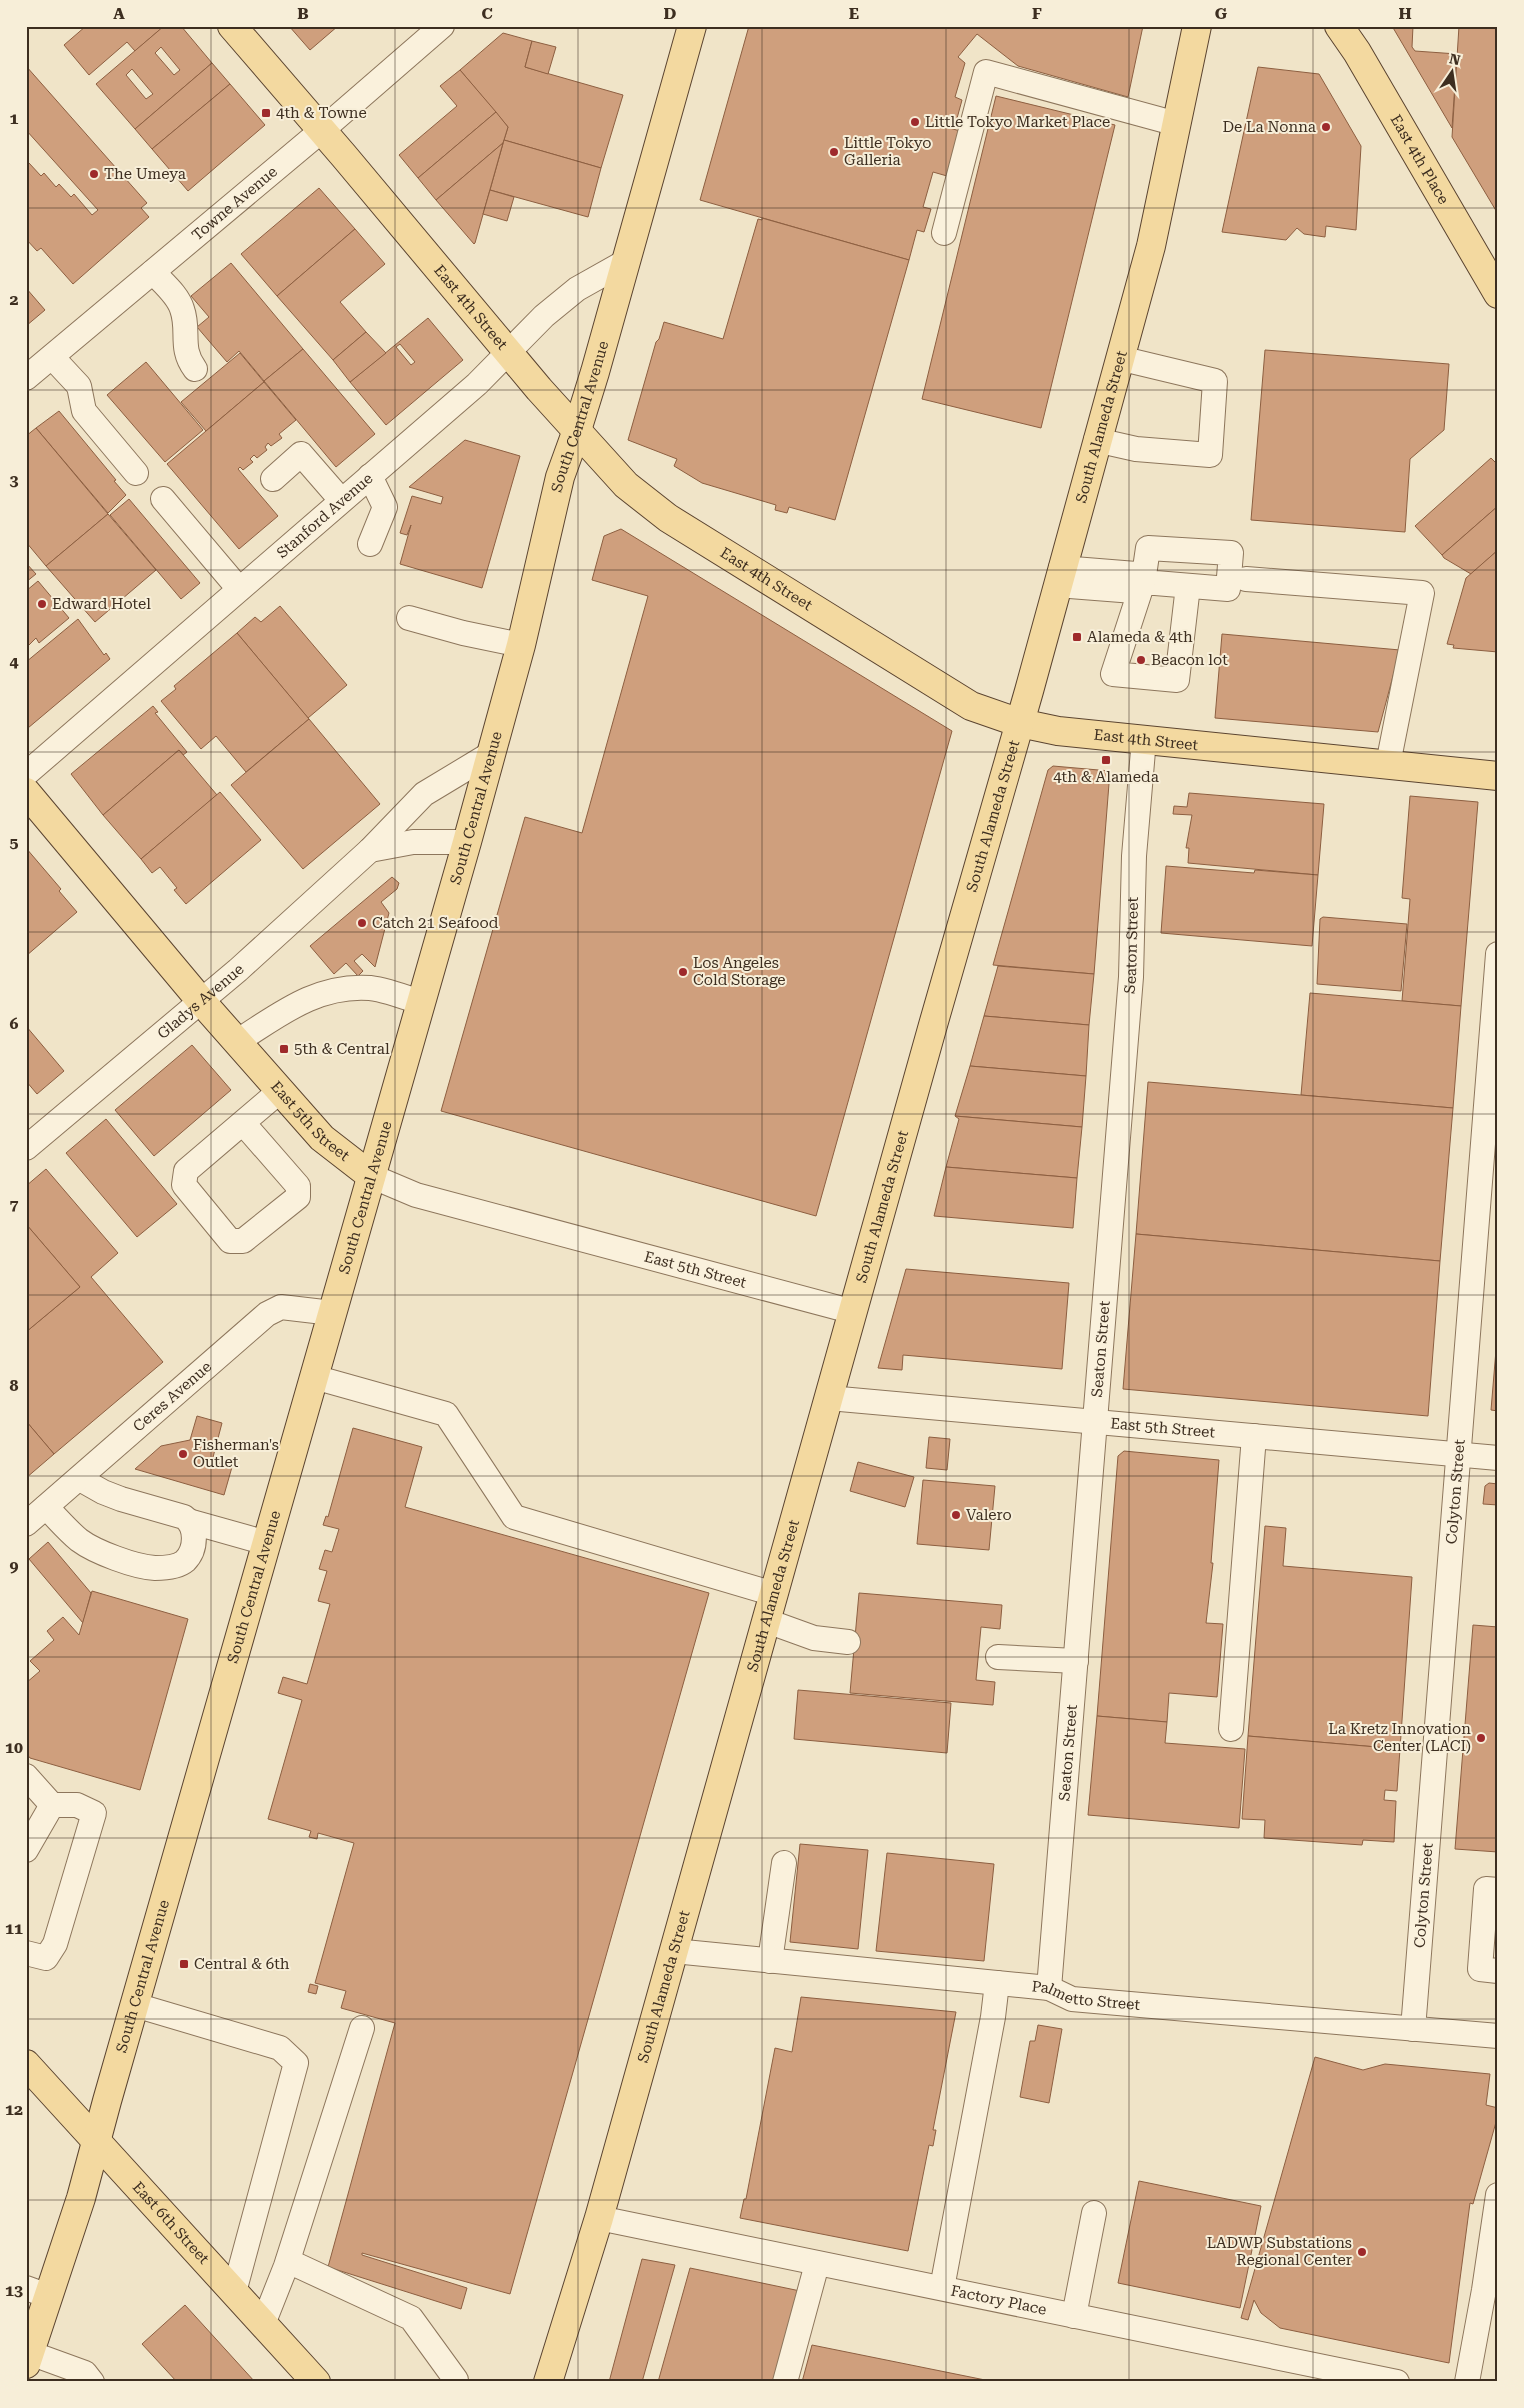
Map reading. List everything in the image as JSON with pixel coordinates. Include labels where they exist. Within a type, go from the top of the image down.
[{"type":"main road","name":"East 4th Street","points":[[232,26],[539,389],[626,485],[668,518],[971,706],[1020,723],[1058,731],[1498,776]]},
{"type":"main road","name":"South Central Avenue","points":[[28,2359],[37,2292],[81,2198],[492,754],[521,645],[560,477],[577,430],[692,26]]},
{"type":"main road","name":"South Alameda Street","points":[[548,2382],[599,2218],[1020,723],[1150,246],[1197,26]]},
{"type":"main road","name":"East 4th Place","points":[[1339,26],[1357,52],[1498,294]]},
{"type":"main road","name":"East 5th Street","points":[[26,792],[201,1001],[282,1090],[322,1138],[372,1176]]},
{"type":"main road","name":"East 6th Street","points":[[28,2070],[97,2142],[316,2382]]},
{"type":"street","name":"Towne Avenue","points":[[26,378],[322,131],[442,26]]},
{"type":"street","points":[[944,233],[986,72],[1177,124]]},
{"type":"street","name":"Stanford Avenue","points":[[26,774],[477,384],[544,316],[577,290],[625,262]]},
{"type":"street","points":[[153,272],[180,303],[183,311],[187,359],[195,369]]},
{"type":"street","points":[[52,356],[79,386],[84,411],[136,473]]},
{"type":"street","points":[[1096,440],[1136,449],[1210,455],[1215,381],[1119,358]]},
{"type":"street","points":[[273,479],[301,454],[342,500]]},
{"type":"street","points":[[370,476],[385,507],[370,544]]},
{"type":"street","points":[[163,499],[239,589]]},
{"type":"street","points":[[1059,576],[1136,574],[1143,582],[1228,589],[1231,554],[1148,548],[1143,582],[1113,674],[1177,680],[1188,586]]},
{"type":"street","points":[[1246,579],[1422,593],[1388,764]]},
{"type":"street","points":[[409,618],[463,633],[521,645]]},
{"type":"street","name":"Seaton Street","points":[[1049,1988],[1131,977],[1134,856],[1144,739]]},
{"type":"street","name":"Gladys Avenue","points":[[26,1148],[201,1001],[370,850],[424,794],[492,754]]},
{"type":"street","points":[[370,850],[413,842],[467,842]]},
{"type":"street","name":"Colyton Street","points":[[1413,2029],[1498,954]]},
{"type":"street","points":[[238,1041],[301,1002],[328,991],[370,988],[422,1003]]},
{"type":"street","points":[[243,1123],[298,1186],[298,1197],[243,1241],[230,1241],[184,1185],[186,1171],[282,1090]]},
{"type":"street","name":"East 5th Street","points":[[372,1176],[416,1195],[854,1312]]},
{"type":"street","name":"Ceres Avenue","points":[[26,1524],[80,1479],[267,1314],[281,1307],[332,1313]]},
{"type":"street","points":[[314,1377],[446,1414],[514,1518],[774,1594]]},
{"type":"street","name":"East 5th Street","points":[[829,1398],[1498,1458]]},
{"type":"street","points":[[1232,1729],[1254,1436]]},
{"type":"street","points":[[80,1479],[103,1492],[184,1517],[192,1522],[267,1542]]},
{"type":"street","points":[[46,1507],[81,1541],[105,1553],[138,1565],[155,1568],[172,1567],[185,1561],[191,1547],[194,1532],[192,1522]]},
{"type":"street","points":[[767,1621],[814,1638],[848,1642]]},
{"type":"street","points":[[998,1657],[1076,1661]]},
{"type":"street","points":[[26,1776],[52,1805],[77,1805],[94,1813],[56,1944],[46,1958],[26,1953]]},
{"type":"street","points":[[26,1850],[52,1805]]},
{"type":"street","points":[[770,1961],[784,1864]]},
{"type":"street","points":[[1498,1890],[1486,1889],[1480,1969],[1498,1970]]},
{"type":"street","name":"Palmetto Street","points":[[674,1951],[1049,1988],[1072,1999],[1498,2036]]},
{"type":"street","points":[[942,2288],[993,2018],[997,1983]]},
{"type":"street","points":[[136,2005],[280,2048],[296,2063],[234,2292]]},
{"type":"street","points":[[263,2324],[288,2260],[362,2028]]},
{"type":"street","points":[[1467,2382],[1484,2290],[1498,2195]]},
{"type":"street","points":[[1074,2316],[1094,2213]]},
{"type":"street","name":"Factory Place","points":[[599,2218],[1397,2382]]},
{"type":"street","points":[[288,2260],[411,2318],[456,2380]]},
{"type":"street","points":[[786,2382],[818,2264]]},
{"type":"street","points":[[28,2359],[88,2377]]},
{"type":"building","points":[[86,26],[164,26],[135,51],[127,42],[89,75],[64,45]]},
{"type":"building","points":[[164,26],[181,26],[212,63],[135,129],[96,84]],"holes":[[[161,47],[180,70],[174,75],[155,53]],[[132,69],[153,94],[146,99],[126,75]]]},
{"type":"building","points":[[289,26],[338,26],[310,50]]},
{"type":"building","name":"Little Tokyo Galleria","points":[[749,26],[1143,26],[1128,97],[1018,66],[977,34],[958,57],[965,63],[955,97],[962,100],[956,122],[948,120],[946,127],[960,131],[947,176],[933,172],[923,207],[931,209],[924,232],[917,230],[909,260],[700,200]]},
{"type":"building","points":[[1392,26],[1413,26],[1412,47],[1415,51],[1457,54],[1452,128]]},
{"type":"building","points":[[1459,26],[1498,26],[1498,214],[1452,137]]},
{"type":"building","points":[[503,33],[532,41],[525,67],[623,95],[601,168],[504,140],[508,127],[460,70]]},
{"type":"building","points":[[532,41],[556,47],[548,74],[525,67]]},
{"type":"building","points":[[212,63],[230,84],[152,149],[135,129]]},
{"type":"building","name":"The Umeya","points":[[26,66],[147,203],[141,208],[149,217],[73,284],[41,248],[37,251],[26,239],[26,166],[29,163],[41,176],[44,173],[56,187],[59,184],[71,197],[74,194],[92,215],[98,210],[26,130]]},
{"type":"building","points":[[1258,67],[1319,74],[1361,146],[1356,230],[1326,226],[1325,237],[1304,234],[1297,228],[1286,240],[1222,232]]},
{"type":"building","points":[[460,70],[496,112],[418,178],[399,155],[457,106],[440,86]]},
{"type":"building","points":[[230,84],[265,125],[188,191],[152,149]]},
{"type":"building","points":[[996,96],[1115,125],[1041,428],[922,399]]},
{"type":"building","points":[[496,112],[508,127],[503,143],[436,200],[418,178]]},
{"type":"building","points":[[504,140],[601,168],[588,217],[490,190]]},
{"type":"building","points":[[503,143],[475,243],[474,244],[436,200]]},
{"type":"building","points":[[319,188],[355,229],[277,296],[241,254]]},
{"type":"building","points":[[490,190],[514,197],[507,221],[483,214]]},
{"type":"building","points":[[762,218],[909,260],[835,520],[789,507],[787,513],[775,510],[776,505],[702,483],[674,466],[677,459],[628,440],[656,342],[659,339],[664,322],[723,339],[758,219],[762,220]]},
{"type":"building","points":[[355,229],[385,264],[340,302],[366,332],[333,360],[277,296]]},
{"type":"building","points":[[231,263],[303,349],[264,381],[239,351],[227,362],[197,327],[209,317],[191,296]]},
{"type":"building","points":[[26,288],[45,310],[26,326]]},
{"type":"building","points":[[428,318],[463,360],[386,425],[350,382]],"holes":[[[400,344],[415,362],[411,365],[396,347]]]},
{"type":"building","points":[[366,332],[386,353],[350,382],[333,360]]},
{"type":"building","points":[[303,349],[375,434],[336,467],[264,381]]},
{"type":"building","points":[[1265,350],[1449,364],[1444,430],[1410,459],[1405,532],[1251,520]]},
{"type":"building","points":[[240,353],[264,382],[206,431],[181,402]]},
{"type":"building","points":[[146,362],[203,430],[165,462],[107,395]]},
{"type":"building","points":[[264,382],[296,420],[279,434],[282,438],[271,446],[268,443],[265,447],[267,450],[257,458],[254,455],[250,459],[253,462],[243,470],[240,467],[238,469],[278,516],[239,549],[167,464]]},
{"type":"building","points":[[59,411],[116,480],[114,481],[126,495],[108,513],[36,428]]},
{"type":"building","points":[[36,428],[108,514],[46,566],[26,542],[26,436]]},
{"type":"building","points":[[465,440],[520,456],[482,588],[400,564],[411,525],[407,535],[400,533],[412,496],[441,504],[443,497],[409,487]]},
{"type":"building","points":[[1491,458],[1498,465],[1498,506],[1442,555],[1415,526]]},
{"type":"building","points":[[129,499],[200,583],[181,599],[110,515]]},
{"type":"building","points":[[1498,506],[1498,550],[1471,574],[1444,558],[1442,555]]},
{"type":"building","points":[[108,514],[156,570],[95,622],[46,566]]},
{"type":"building","name":"Los Angeles Cold Storage","points":[[621,529],[952,731],[816,1216],[441,1111],[525,817],[582,833],[648,596],[592,580],[604,536]]},
{"type":"building","points":[[1498,550],[1498,652],[1453,648],[1454,645],[1447,644],[1466,578]]},
{"type":"building","points":[[26,563],[36,574],[26,582]]},
{"type":"building","name":"Edward Hotel","points":[[38,581],[69,618],[39,643],[36,638],[26,648],[26,591]]},
{"type":"building","points":[[280,606],[347,685],[308,718],[237,633],[255,617],[261,622]]},
{"type":"building","points":[[78,619],[104,655],[106,653],[110,659],[28,728],[26,662]]},
{"type":"building","points":[[237,633],[309,719],[246,772],[216,736],[201,749],[161,701],[176,689],[174,686]]},
{"type":"building","points":[[1222,634],[1400,650],[1378,732],[1215,718]]},
{"type":"building","points":[[153,706],[158,712],[155,713],[187,752],[183,755],[179,750],[103,815],[71,774]]},
{"type":"building","points":[[309,719],[380,804],[303,869],[231,785]]},
{"type":"building","points":[[179,750],[217,795],[141,859],[103,815]]},
{"type":"building","points":[[1053,766],[1110,771],[1094,974],[993,965],[1048,770]]},
{"type":"building","points":[[220,792],[261,840],[186,904],[174,890],[177,888],[160,867],[152,873],[141,859]]},
{"type":"building","points":[[1189,793],[1324,804],[1318,875],[1188,863],[1189,848],[1186,848],[1192,815],[1173,814],[1174,806],[1187,807]]},
{"type":"building","points":[[1410,796],[1478,802],[1461,1006],[1402,1001],[1410,899],[1402,898]]},
{"type":"building","points":[[26,848],[61,889],[59,891],[77,912],[26,956]]},
{"type":"building","points":[[1166,866],[1254,873],[1255,870],[1318,875],[1312,946],[1161,933]]},
{"type":"building","name":"Catch 21 Seafood","points":[[392,877],[399,883],[397,889],[381,902],[389,913],[375,967],[362,954],[354,961],[363,971],[358,976],[346,963],[334,974],[310,946]]},
{"type":"building","points":[[1323,917],[1407,924],[1401,991],[1317,984],[1320,919]]},
{"type":"building","points":[[998,966],[1094,974],[1089,1025],[984,1016]]},
{"type":"building","points":[[1310,993],[1461,1006],[1453,1108],[1301,1095]]},
{"type":"building","points":[[984,1016],[1089,1025],[1086,1076],[970,1066]]},
{"type":"building","points":[[26,1026],[64,1071],[37,1094],[26,1081]]},
{"type":"building","points":[[192,1045],[231,1090],[154,1156],[115,1110]]},
{"type":"building","points":[[970,1066],[1086,1076],[1082,1127],[955,1116]]},
{"type":"building","points":[[1148,1082],[1453,1108],[1440,1261],[1136,1234]]},
{"type":"building","points":[[955,1116],[1082,1127],[1077,1178],[946,1167],[959,1119]]},
{"type":"building","points":[[106,1119],[177,1204],[137,1237],[66,1153]]},
{"type":"building","points":[[946,1167],[1077,1178],[1073,1228],[934,1216]]},
{"type":"building","points":[[46,1169],[118,1253],[91,1277],[163,1362],[54,1454],[26,1421],[26,1332],[80,1287],[26,1224],[26,1186]]},
{"type":"building","points":[[26,1224],[80,1287],[26,1332]]},
{"type":"building","points":[[1136,1234],[1440,1261],[1428,1416],[1123,1389]]},
{"type":"building","points":[[906,1269],[1069,1283],[1062,1369],[903,1355],[902,1370],[878,1368]]},
{"type":"building","points":[[1496,1350],[1498,1350],[1498,1411],[1491,1410]]},
{"type":"building","name":"Fisherman's Outlet","points":[[197,1416],[222,1423],[212,1461],[232,1467],[224,1495],[135,1469],[161,1446],[190,1440]]},
{"type":"building","points":[[26,1421],[54,1454],[26,1478]]},
{"type":"building","points":[[353,1428],[422,1447],[405,1507],[709,1593],[510,2294],[362,2253],[362,2255],[467,2288],[461,2309],[328,2267],[395,2023],[341,2008],[346,1991],[315,1983],[354,1843],[318,1833],[317,1839],[309,1837],[311,1831],[268,1819],[302,1700],[278,1693],[283,1677],[307,1684],[330,1604],[318,1601],[327,1571],[319,1569],[325,1550],[332,1552],[339,1529],[323,1525],[326,1516],[328,1517]]},
{"type":"building","points":[[929,1437],[950,1439],[947,1470],[926,1468]]},
{"type":"building","points":[[1124,1451],[1219,1460],[1211,1563],[1213,1563],[1206,1623],[1223,1624],[1217,1697],[1169,1693],[1167,1722],[1097,1716],[1118,1456]]},
{"type":"building","points":[[858,1462],[914,1477],[905,1507],[850,1491]]},
{"type":"building","name":"Valero","points":[[923,1480],[995,1486],[989,1550],[917,1544]]},
{"type":"building","points":[[1489,1483],[1498,1484],[1498,1505],[1483,1504],[1485,1486]]},
{"type":"building","points":[[1265,1526],[1286,1528],[1283,1566],[1412,1577],[1400,1749],[1248,1736]]},
{"type":"building","points":[[48,1542],[91,1593],[83,1623],[29,1559]]},
{"type":"building","points":[[92,1591],[188,1619],[140,1790],[30,1758],[26,1753],[26,1683],[40,1671],[30,1661],[54,1640],[47,1631],[63,1617],[79,1635]]},
{"type":"building","points":[[859,1593],[1002,1605],[1000,1629],[981,1627],[976,1680],[995,1682],[993,1705],[850,1693]]},
{"type":"building","name":"La Kretz Innovation Center (LACI)","points":[[1473,1625],[1498,1627],[1498,1852],[1455,1849]]},
{"type":"building","points":[[798,1690],[951,1703],[947,1753],[794,1739]]},
{"type":"building","points":[[1097,1716],[1167,1722],[1165,1743],[1245,1749],[1239,1828],[1088,1815]]},
{"type":"building","points":[[1248,1736],[1400,1749],[1397,1791],[1385,1790],[1384,1800],[1396,1801],[1394,1842],[1363,1840],[1362,1845],[1264,1838],[1265,1820],[1242,1819]]},
{"type":"building","points":[[800,1844],[868,1850],[858,1949],[790,1942]]},
{"type":"building","points":[[887,1853],[994,1864],[984,1961],[876,1951]]},
{"type":"building","points":[[310,1984],[318,1986],[316,1994],[308,1992]]},
{"type":"building","points":[[801,1997],[956,2012],[933,2130],[936,2130],[933,2146],[929,2145],[908,2251],[740,2218],[744,2199],[746,2199],[775,2048],[792,2052]]},
{"type":"building","points":[[1038,2025],[1062,2029],[1049,2103],[1020,2097],[1030,2041],[1035,2041]]},
{"type":"building","name":"LADWP Substations Regional Center","points":[[1315,2057],[1363,2070],[1385,2064],[1490,2074],[1486,2105],[1498,2108],[1498,2115],[1473,2204],[1470,2203],[1449,2363],[1280,2328],[1261,2313],[1254,2300],[1248,2320],[1241,2318]]},
{"type":"building","points":[[1139,2181],[1261,2206],[1240,2308],[1118,2283]]},
{"type":"building","points":[[642,2259],[675,2265],[642,2382],[609,2382]]},
{"type":"building","points":[[690,2268],[805,2292],[780,2382],[658,2382]]},
{"type":"building","points":[[185,2305],[255,2382],[177,2382],[142,2344]]},
{"type":"building","points":[[812,2345],[995,2382],[802,2382]]},
{"type":"place","name":"4th & Towne","points":[[266,113]]},
{"type":"place","name":"Little Tokyo Market Place","points":[[915,122]]},
{"type":"place","name":"De La Nonna","points":[[1326,127]]},
{"type":"place","name":"Little Tokyo Galleria","points":[[834,152]]},
{"type":"place","name":"The Umeya","points":[[94,174]]},
{"type":"place","name":"Edward Hotel","points":[[42,604]]},
{"type":"place","name":"Alameda & 4th","points":[[1077,637]]},
{"type":"place","name":"Beacon lot","points":[[1141,660]]},
{"type":"place","name":"4th & Alameda","points":[[1106,760]]},
{"type":"place","name":"Catch 21 Seafood","points":[[362,923]]},
{"type":"place","name":"Los Angeles Cold Storage","points":[[683,972]]},
{"type":"place","name":"5th & Central","points":[[284,1049]]},
{"type":"place","name":"Fisherman's Outlet","points":[[183,1454]]},
{"type":"place","name":"Valero","points":[[956,1515]]},
{"type":"place","name":"La Kretz Innovation Center (LACI)","points":[[1481,1738]]},
{"type":"place","name":"Central & 6th","points":[[184,1964]]},
{"type":"place","name":"LADWP Substations Regional Center","points":[[1362,2252]]}]
